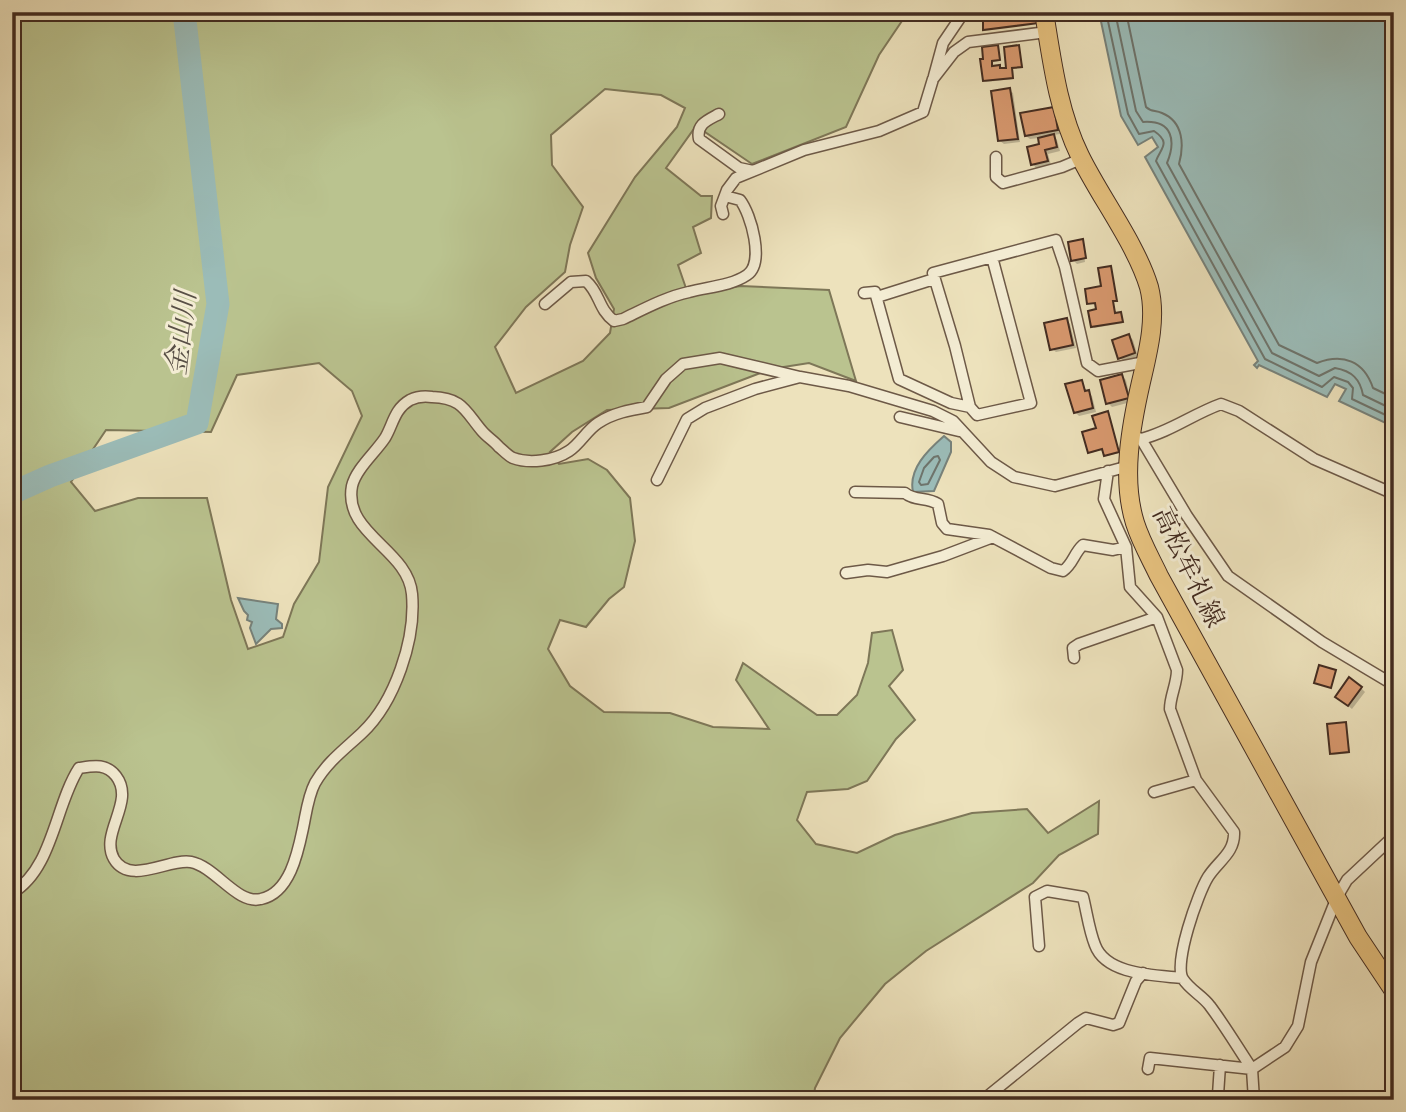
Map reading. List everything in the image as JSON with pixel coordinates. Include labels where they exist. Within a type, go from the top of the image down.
[{"type":"main road","name":"高松牟礼線","points":[[1044,12],[1059,97],[1081,159],[1135,256],[1149,288],[1152,314],[1136,437],[1129,466],[1129,497],[1135,523],[1146,550],[1358,937],[1394,991]]},
{"type":"street","points":[[723,214],[721,206],[736,178],[804,150],[879,131],[923,112],[943,43],[964,12]]},
{"type":"street","points":[[933,79],[954,52],[968,42],[1047,32]]},
{"type":"street","points":[[719,114],[702,124],[698,133],[699,139],[739,168],[754,172]]},
{"type":"street","points":[[996,157],[996,177],[1003,183],[1081,159]]},
{"type":"street","points":[[545,304],[571,282],[586,281],[593,287],[604,314],[614,321],[623,320],[686,292],[733,282],[749,274],[756,263],[751,219],[740,200],[725,196]]},
{"type":"street","points":[[992,257],[1031,403],[977,415],[970,407],[933,274],[992,257],[1056,240],[1065,267],[1087,363],[1098,371],[1145,362]]},
{"type":"street","points":[[877,297],[934,279]]},
{"type":"street","points":[[864,293],[876,292],[899,379],[951,403],[970,407]]},
{"type":"street","points":[[12,893],[24,886],[37,865],[58,822],[69,783],[79,768],[97,765],[112,770],[121,782],[122,802],[110,842],[114,859],[122,867],[134,871],[190,862],[208,870],[244,898],[256,901],[268,898],[279,889],[297,857],[313,786],[328,764],[377,717],[402,665],[411,624],[412,590],[406,576],[388,552],[355,519],[352,484],[385,438],[393,418],[411,399],[446,397],[465,407],[483,431],[511,457],[531,461],[570,451],[597,423],[617,413],[647,407],[666,379],[683,364],[720,358],[849,386],[933,411],[953,421],[991,462],[1014,477],[1055,485],[1129,466]]},
{"type":"street","points":[[657,480],[687,419],[705,408],[755,389],[800,377]]},
{"type":"street","points":[[1394,494],[1314,458],[1239,411],[1221,404],[1158,435],[1136,437],[1228,576],[1322,642],[1394,685]]},
{"type":"street","points":[[900,417],[962,431]]},
{"type":"street","points":[[1108,471],[1104,491],[1106,506],[1126,547],[1130,587],[1157,617],[1177,670],[1170,709],[1196,780],[1230,824],[1235,841],[1230,853],[1206,880],[1195,904],[1180,967],[1182,978],[1209,1005],[1252,1069],[1254,1100]]},
{"type":"street","points":[[855,492],[905,493],[909,497],[930,499],[938,505],[942,523],[947,529],[993,537],[1063,572],[1083,545],[1113,550],[1126,547]]},
{"type":"street","points":[[846,573],[868,570],[887,572],[912,566],[993,537]]},
{"type":"street","points":[[1074,657],[1073,648],[1079,644],[1157,617]]},
{"type":"street","points":[[1154,792],[1196,780]]},
{"type":"street","points":[[1147,1069],[1150,1058],[1252,1069],[1285,1047],[1298,1026],[1311,962],[1337,897],[1347,880],[1394,836]]},
{"type":"street","points":[[1039,946],[1035,897],[1047,891],[1083,897],[1095,947],[1108,962],[1143,973],[1182,978]]},
{"type":"street","points":[[983,1100],[1086,1018],[1113,1025],[1119,1023],[1136,981],[1143,973]]},
{"type":"street","points":[[1218,1095],[1220,1065]]},
{"type":"green space","points":[[12,12],[908,12],[879,55],[846,127],[752,164],[696,126],[666,168],[701,196],[712,196],[711,218],[693,227],[701,253],[678,265],[688,294],[741,286],[829,290],[856,381],[809,363],[771,369],[669,408],[607,410],[572,432],[550,452],[559,464],[588,459],[607,470],[630,498],[635,541],[624,587],[609,599],[586,627],[560,620],[548,649],[570,686],[604,712],[670,713],[713,727],[769,729],[736,680],[743,663],[817,715],[837,715],[857,695],[868,663],[872,633],[892,630],[903,670],[889,686],[915,720],[896,739],[867,781],[848,789],[807,792],[797,820],[816,844],[857,853],[895,835],[972,813],[1027,809],[1048,833],[1099,801],[1098,834],[1059,855],[1033,883],[926,951],[885,984],[840,1038],[815,1088],[813,1100],[12,1100]],"holes":[[[605,89],[661,95],[685,108],[677,127],[635,177],[588,253],[596,278],[614,309],[610,333],[583,361],[516,393],[495,347],[526,307],[565,272],[570,245],[583,207],[552,165],[551,135]],[[319,363],[352,391],[362,416],[328,487],[319,562],[294,604],[283,637],[248,649],[231,600],[207,498],[138,498],[95,511],[71,482],[106,430],[211,432],[237,375]]]},
{"type":"water","points":[[1099,12],[1394,12],[1394,427],[1339,401],[1346,389],[1335,384],[1327,397],[1254,365],[1258,361],[1145,157],[1158,147],[1152,137],[1138,145],[1121,116]]},
{"type":"water","points":[[944,436],[951,442],[951,452],[934,491],[913,492],[916,468]]},
{"type":"water","points":[[238,598],[278,604],[276,619],[282,624],[282,628],[271,629],[256,644],[250,628],[252,622],[247,620],[248,615]]},
{"type":"building","points":[[983,12],[1036,12],[1039,23],[983,30]]},
{"type":"building","points":[[998,45],[1000,60],[992,61],[992,66],[1000,65],[1000,68],[1006,68],[1004,47],[1019,45],[1022,67],[1012,68],[1013,78],[983,81],[980,59],[983,59],[982,47]]},
{"type":"building","points":[[1010,88],[1018,139],[998,141],[991,91]]},
{"type":"building","points":[[1054,107],[1058,130],[1025,136],[1020,113]]},
{"type":"building","points":[[1054,134],[1057,147],[1045,150],[1048,161],[1031,165],[1027,147],[1039,144],[1038,138]]},
{"type":"building","points":[[1083,239],[1086,258],[1071,261],[1068,242]]},
{"type":"building","points":[[1111,266],[1117,301],[1113,301],[1115,313],[1121,312],[1123,322],[1091,327],[1088,311],[1096,309],[1095,303],[1087,304],[1085,289],[1101,286],[1098,268]]},
{"type":"building","points":[[1067,318],[1073,345],[1050,350],[1044,323]]},
{"type":"building","points":[[1129,334],[1135,353],[1118,359],[1112,340]]},
{"type":"building","points":[[1122,374],[1129,398],[1106,404],[1100,380]]},
{"type":"building","points":[[1082,380],[1085,391],[1089,390],[1093,408],[1074,413],[1065,384]]},
{"type":"building","points":[[1108,411],[1119,452],[1104,456],[1102,449],[1088,453],[1082,432],[1096,428],[1092,416]]},
{"type":"building","points":[[1319,665],[1336,670],[1331,688],[1314,683]]},
{"type":"building","points":[[1349,677],[1362,687],[1348,706],[1335,697]]},
{"type":"building","points":[[1346,722],[1349,752],[1330,754],[1327,724]]},
{"type":"waterway","name":"金山川","points":[[12,493],[50,476],[197,423],[218,304],[184,12]]}]
